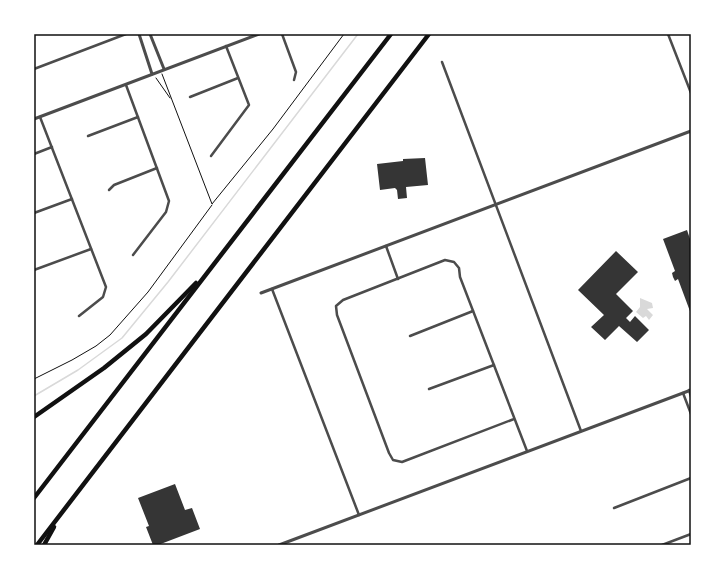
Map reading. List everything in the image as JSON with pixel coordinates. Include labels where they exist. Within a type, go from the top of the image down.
[{"type":"highway","points":[[34,498],[391,34]]},
{"type":"highway","points":[[37,545],[429,34]]},
{"type":"highway","points":[[34,417],[104,368],[146,334],[210,269]]},
{"type":"highway","points":[[44,545],[61,514]]},
{"type":"street","points":[[34,69],[126,34]]},
{"type":"street","points":[[138,34],[152,74]]},
{"type":"street","points":[[150,34],[163,70]]},
{"type":"street","points":[[34,119],[259,34]]},
{"type":"street","points":[[282,34],[296,72],[294,80]]},
{"type":"street","points":[[668,34],[691,93]]},
{"type":"street","points":[[211,156],[249,105],[226,46]]},
{"type":"street","points":[[442,62],[581,431]]},
{"type":"street","points":[[190,97],[238,78]]},
{"type":"street","points":[[126,85],[170,201],[169,206],[133,255]]},
{"type":"street","points":[[40,117],[106,287],[106,292],[103,297],[79,316]]},
{"type":"street","points":[[88,136],[138,117]]},
{"type":"street","points":[[261,293],[691,131]]},
{"type":"street","points":[[34,154],[52,147]]},
{"type":"street","points":[[109,190],[114,185],[157,168]]},
{"type":"street","points":[[34,213],[72,199]]},
{"type":"street","points":[[386,246],[398,279]]},
{"type":"street","points":[[34,270],[92,249]]},
{"type":"street","points":[[514,418],[402,462],[393,460],[389,453],[388,446],[337,315],[336,306],[343,300],[445,260],[454,262],[459,268],[460,277],[527,451]]},
{"type":"street","points":[[272,289],[359,515]]},
{"type":"street","points":[[410,336],[473,311]]},
{"type":"street","points":[[429,390],[494,365]]},
{"type":"street","points":[[279,545],[690,390],[691,396]]},
{"type":"street","points":[[683,393],[691,414]]},
{"type":"street","points":[[614,508],[691,478]]},
{"type":"street","points":[[662,545],[691,534]]},
{"type":"path","points":[[34,379],[72,360],[110,336],[148,292],[212,204],[273,129],[344,34]]},
{"type":"path","points":[[163,70],[172,100],[212,204]]},
{"type":"path","points":[[152,74],[172,100]]},
{"type":"shaded area","points":[[640,298],[652,303],[653,308],[647,309],[653,315],[649,320],[646,316],[643,318],[636,312],[640,307]]},
{"type":"building","points":[[425,158],[428,185],[406,187],[407,198],[398,199],[397,190],[395,188],[380,190],[377,164],[403,161],[403,159]]},
{"type":"building","points":[[687,230],[691,242],[691,314],[678,279],[675,281],[673,277],[672,273],[675,271],[663,239]]},
{"type":"building","points":[[616,251],[638,272],[616,294],[633,311],[626,318],[630,322],[635,316],[649,330],[637,342],[619,326],[605,340],[591,327],[604,315],[578,290]]},
{"type":"building","points":[[175,484],[185,510],[192,508],[200,529],[158,545],[153,545],[146,527],[149,526],[138,498]]},
{"type":"waterway","points":[[34,396],[78,370],[122,338],[168,282],[358,34]]}]
